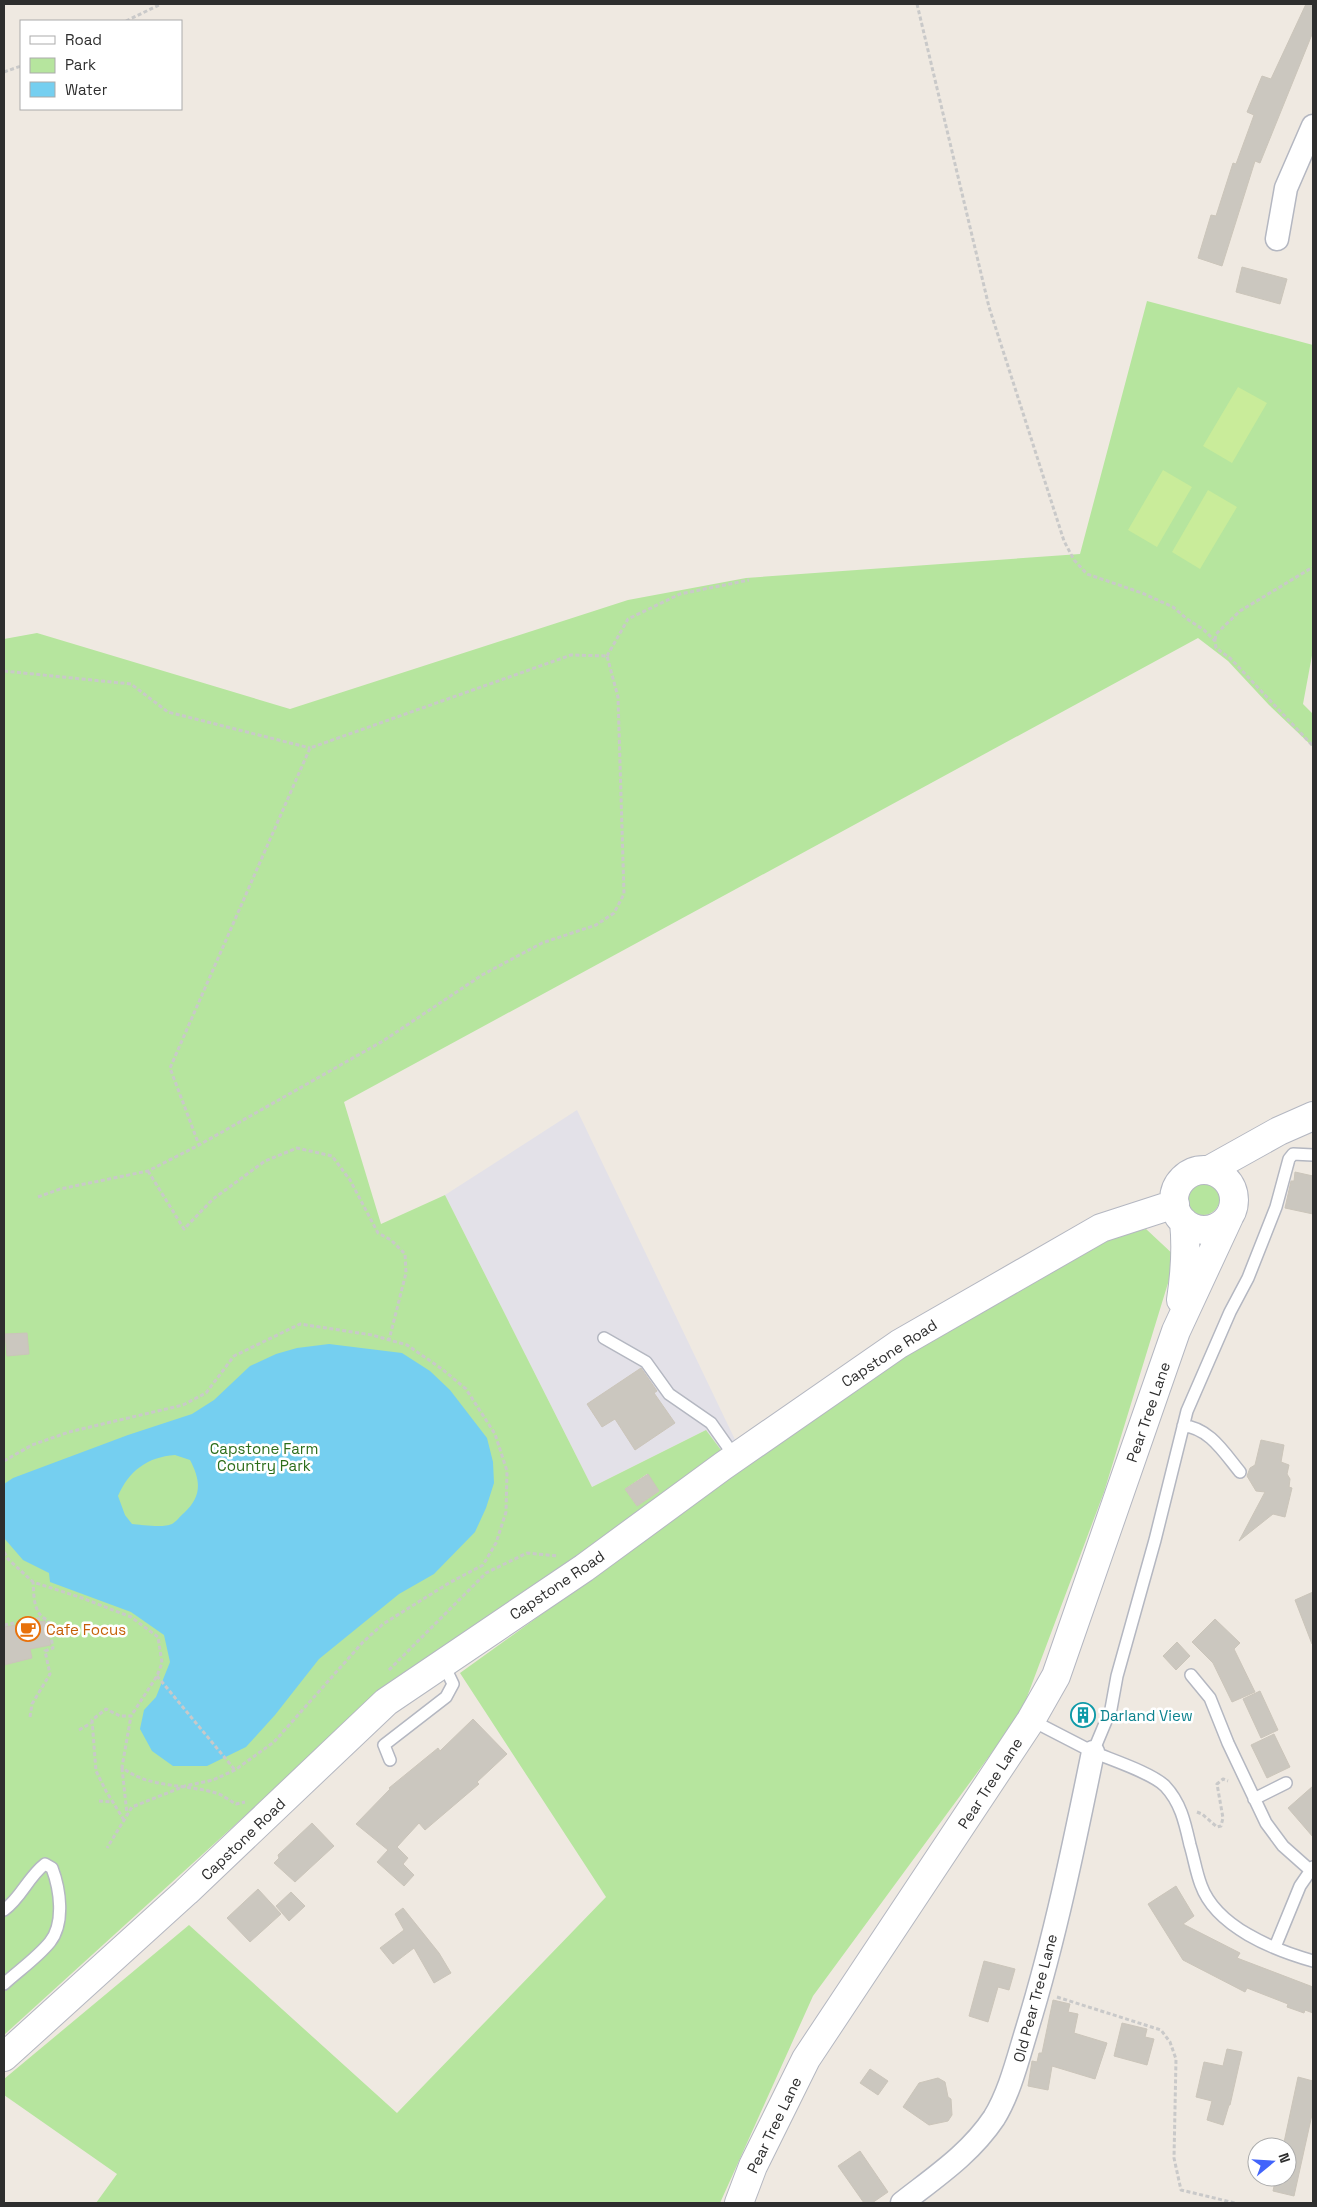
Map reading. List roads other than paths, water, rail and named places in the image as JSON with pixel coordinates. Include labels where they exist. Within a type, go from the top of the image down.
[{"type":"street","points":[[1277,239],[1286,188],[1313,126]]},
{"type":"street","points":[[1279,1130],[1261,1157],[1240,1181],[1231,1207],[1222,1224],[1213,1229],[1202,1230],[1192,1228],[1179,1213],[1174,1195],[1183,1178],[1191,1173],[1209,1170],[1279,1130],[1313,1116]]},
{"type":"street","points":[[1209,1170],[1226,1179],[1231,1188],[1231,1207]]},
{"type":"street","name":"Pear Tree Lane","points":[[739,2203],[753,2166],[806,2059],[1031,1720],[1056,1676],[1176,1331],[1231,1207]]},
{"type":"street","name":"Pear Tree Lane","points":[[1176,1331],[1186,1272],[1187,1245],[1179,1213]]},
{"type":"street","name":"Capstone Road","points":[[4,2057],[186,1892],[386,1702],[584,1568],[735,1457],[899,1344],[1101,1228],[1179,1213]]},
{"type":"street","name":"Old Pear Tree Lane","points":[[902,2203],[968,2151],[994,2117],[1014,2073],[1038,1993],[1094,1752]]},
{"type":"lane","points":[[1094,1752],[1111,1709],[1117,1676],[1156,1540],[1187,1411],[1230,1312],[1248,1278],[1276,1207],[1289,1159],[1293,1154],[1313,1155]]},
{"type":"lane","points":[[604,1338],[646,1362],[669,1394],[711,1423],[735,1457]]},
{"type":"lane","points":[[1183,1426],[1194,1426],[1204,1431],[1240,1472]]},
{"type":"lane","points":[[390,1760],[384,1745],[446,1696],[452,1684],[443,1663]]},
{"type":"lane","points":[[1191,1675],[1210,1698],[1254,1799],[1273,1834],[1311,1868],[1300,1886],[1275,1947]]},
{"type":"lane","points":[[1031,1720],[1163,1784],[1180,1807],[1201,1886],[1213,1906],[1231,1924],[1250,1936],[1313,1961]]},
{"type":"lane","points":[[1254,1799],[1286,1783]]},
{"type":"lane","points":[[4,1910],[13,1903],[35,1871],[45,1864],[52,1868],[58,1882],[59,1924],[50,1942],[4,1984]]},
{"type":"water","points":[[329,1344],[402,1353],[430,1371],[450,1390],[487,1438],[493,1462],[494,1483],[486,1508],[475,1532],[434,1574],[399,1594],[319,1659],[275,1715],[246,1747],[207,1766],[173,1766],[152,1751],[140,1729],[144,1710],[156,1697],[170,1662],[164,1635],[131,1612],[50,1582],[49,1573],[23,1560],[4,1538],[4,1484],[13,1478],[128,1435],[192,1414],[214,1400],[250,1366],[276,1354],[297,1348]],"holes":[[[175,1455],[190,1460],[198,1482],[197,1494],[190,1507],[172,1524],[164,1526],[132,1524],[125,1515],[118,1496],[122,1487],[133,1473],[148,1462],[165,1456]]]},
{"type":"place","name":"Cafe Focus","points":[[28,1629]]},
{"type":"place","name":"Darland View","points":[[1083,1715]]},
{"type":"park label","name":"Capstone Farm Country Park","points":[[264,1456]]}]
